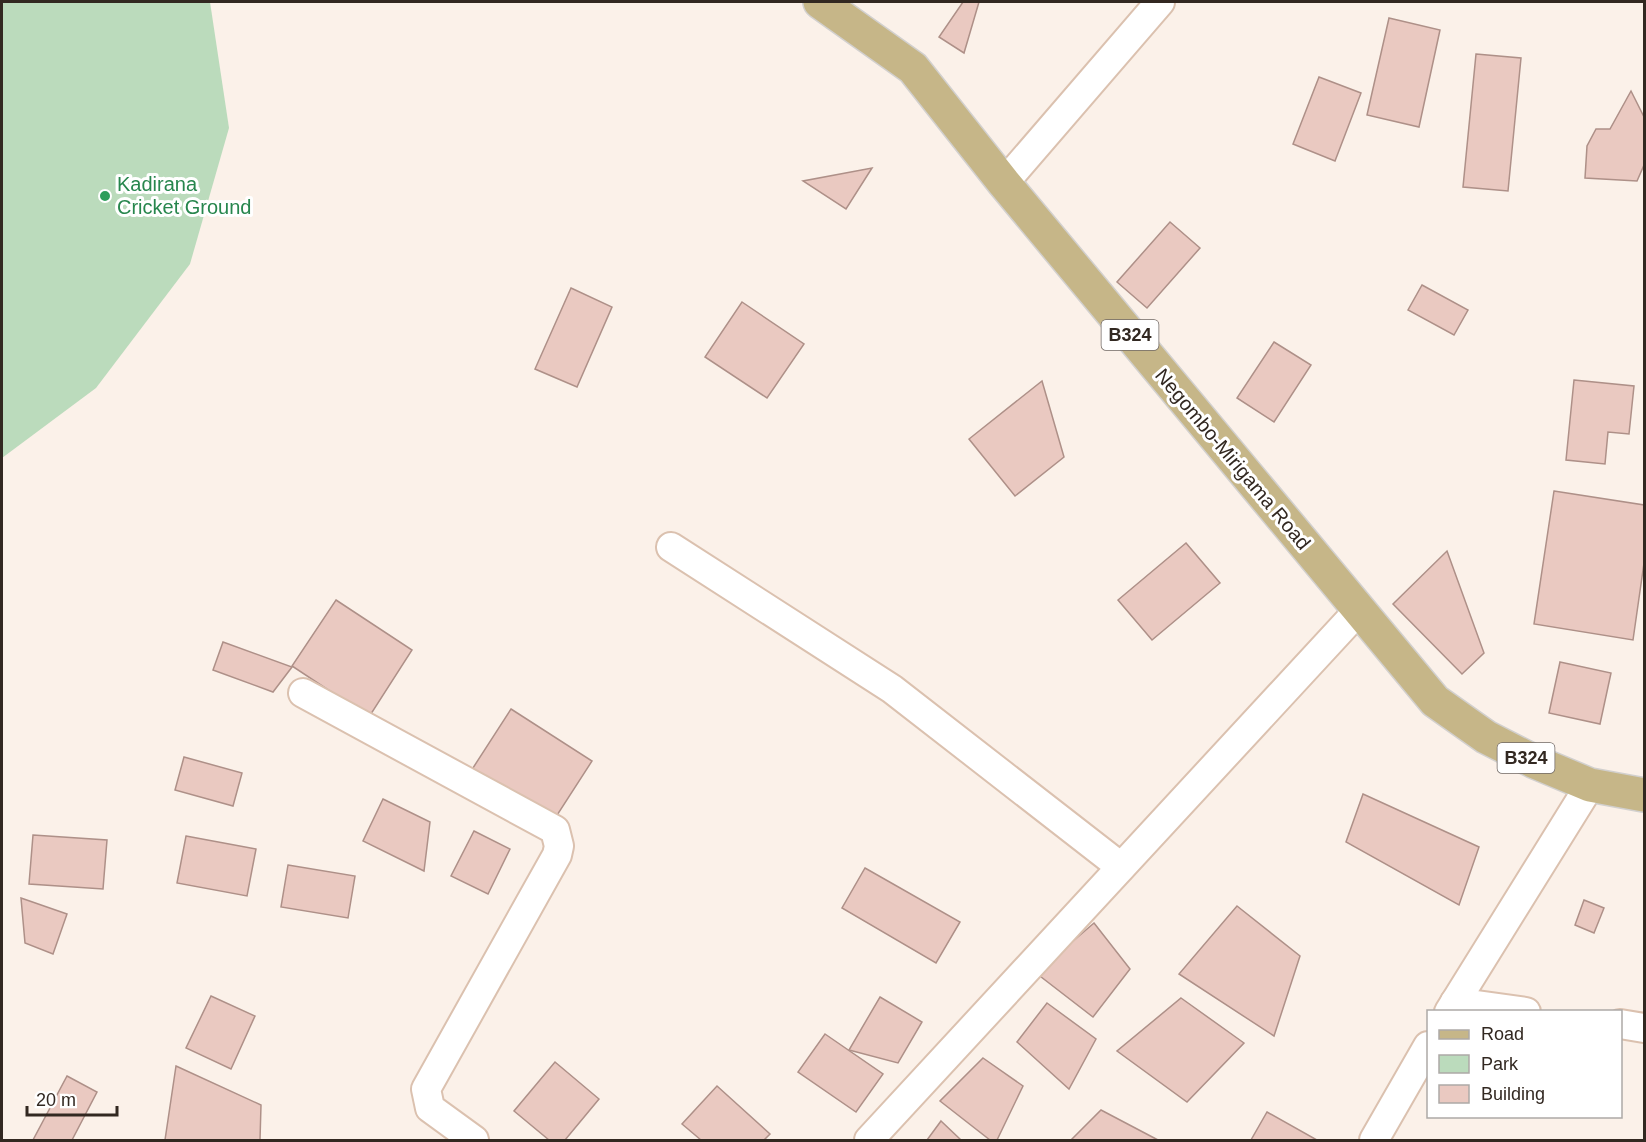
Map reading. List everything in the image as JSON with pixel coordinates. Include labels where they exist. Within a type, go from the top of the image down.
[{"type":"main road","name":"Negombo-Mirigama Road","points":[[820,2],[913,68],[1004,183],[1435,701],[1486,737],[1534,762],[1590,785],[1644,795]]},
{"type":"street","points":[[1004,183],[1160,2]]},
{"type":"street","points":[[671,547],[892,689],[1121,867]]},
{"type":"street","points":[[869,1140],[1359,610]]},
{"type":"street","points":[[303,693],[555,830],[559,846],[556,855],[426,1089],[430,1108],[474,1140]]},
{"type":"street","points":[[1511,1010],[1452,1006],[1590,785]]},
{"type":"street","points":[[1622,1024],[1644,1028]]},
{"type":"street","points":[[1374,1140],[1427,1048]]},
{"type":"green space","name":"Kadirana Cricket Ground","points":[[2,2],[210,2],[229,128],[190,264],[96,388],[2,458]]},
{"type":"building","points":[[963,2],[979,2],[964,53],[939,37]]},
{"type":"building","points":[[1389,18],[1440,30],[1419,127],[1367,115]]},
{"type":"building","points":[[1476,54],[1521,58],[1508,191],[1463,187]]},
{"type":"building","points":[[1319,77],[1361,93],[1335,161],[1293,144]]},
{"type":"building","points":[[1631,91],[1644,117],[1644,165],[1637,181],[1585,178],[1587,146],[1596,129],[1610,129]]},
{"type":"building","points":[[872,168],[846,209],[803,181]]},
{"type":"building","points":[[1170,222],[1200,248],[1147,308],[1117,282]]},
{"type":"building","points":[[1422,285],[1468,310],[1454,335],[1408,310]]},
{"type":"building","points":[[571,288],[612,307],[577,387],[535,369]]},
{"type":"building","points":[[742,302],[804,344],[767,398],[705,357]]},
{"type":"building","points":[[1274,342],[1311,365],[1274,422],[1237,398]]},
{"type":"building","points":[[1574,380],[1634,386],[1629,434],[1608,432],[1605,464],[1566,460]]},
{"type":"building","points":[[1042,381],[1064,457],[1015,496],[969,439]]},
{"type":"building","points":[[1554,491],[1644,505],[1644,563],[1633,640],[1534,624]]},
{"type":"building","points":[[1186,543],[1220,583],[1152,640],[1118,600]]},
{"type":"building","points":[[1447,551],[1484,653],[1462,674],[1393,604]]},
{"type":"building","points":[[336,600],[412,650],[369,717],[292,666]]},
{"type":"building","points":[[223,642],[292,667],[273,692],[213,670]]},
{"type":"building","points":[[1560,662],[1611,673],[1600,724],[1549,713]]},
{"type":"building","points":[[511,709],[592,761],[552,823],[471,771]]},
{"type":"building","points":[[184,757],[242,773],[233,806],[175,790]]},
{"type":"building","points":[[1363,794],[1479,847],[1459,905],[1346,842]]},
{"type":"building","points":[[383,799],[430,822],[424,871],[363,841]]},
{"type":"building","points":[[474,831],[510,849],[488,894],[451,876]]},
{"type":"building","points":[[33,835],[107,840],[103,889],[29,884]]},
{"type":"building","points":[[186,836],[256,849],[247,896],[177,883]]},
{"type":"building","points":[[288,865],[355,876],[348,918],[281,907]]},
{"type":"building","points":[[865,868],[960,922],[936,963],[842,908]]},
{"type":"building","points":[[21,898],[67,914],[53,954],[25,943]]},
{"type":"building","points":[[1584,900],[1604,908],[1594,933],[1575,925]]},
{"type":"building","points":[[1237,906],[1300,956],[1274,1036],[1179,974]]},
{"type":"building","points":[[1094,923],[1130,969],[1093,1017],[1036,973]]},
{"type":"building","points":[[211,996],[255,1016],[231,1069],[186,1048]]},
{"type":"building","points":[[880,997],[922,1022],[898,1063],[849,1050]]},
{"type":"building","points":[[1181,998],[1244,1043],[1187,1102],[1117,1051]]},
{"type":"building","points":[[1047,1003],[1096,1039],[1069,1089],[1017,1042]]},
{"type":"building","points":[[825,1034],[883,1074],[856,1112],[798,1072]]},
{"type":"building","points":[[983,1058],[1023,1086],[997,1140],[990,1140],[940,1101]]},
{"type":"building","points":[[555,1062],[599,1099],[565,1140],[549,1140],[514,1111]]},
{"type":"building","points":[[176,1066],[261,1105],[260,1140],[165,1140]]},
{"type":"building","points":[[67,1076],[97,1092],[72,1140],[33,1140]]},
{"type":"building","points":[[717,1086],[770,1134],[764,1140],[701,1140],[682,1124]]},
{"type":"building","points":[[1101,1110],[1158,1140],[1071,1140]]},
{"type":"building","points":[[1267,1112],[1317,1140],[1251,1140]]},
{"type":"building","points":[[941,1121],[961,1140],[927,1140]]},
{"type":"place","name":"Kadirana Cricket Ground","points":[[105,196]]}]
